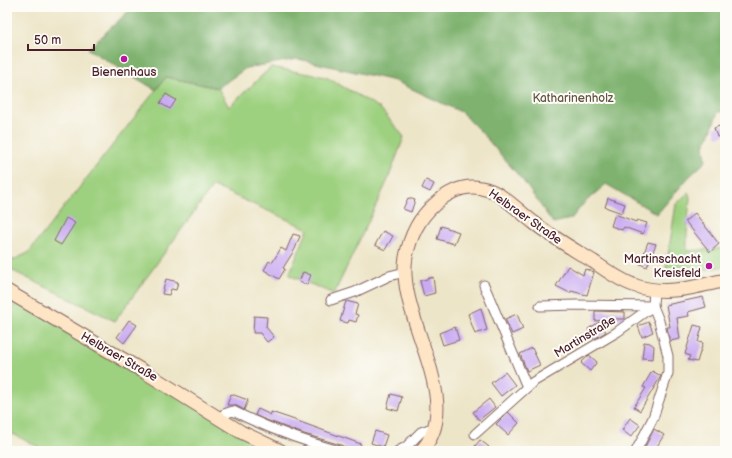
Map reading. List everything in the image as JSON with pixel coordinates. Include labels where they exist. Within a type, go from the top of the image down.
[{"type":"main road","name":"Helbraer Straße","points":[[421,451],[432,437],[438,409],[436,390],[410,304],[405,262],[410,242],[416,227],[425,214],[450,192],[463,188],[475,187],[486,189],[495,193],[544,230],[608,272],[634,286],[654,290],[682,289],[725,280]]},
{"type":"main road","name":"Helbraer Straße","points":[[12,294],[148,374],[220,420],[255,440],[281,451]]},
{"type":"street","points":[[330,300],[355,292],[389,276],[405,272]]},
{"type":"street","points":[[484,285],[527,387]]},
{"type":"street","points":[[636,451],[653,418],[668,373],[668,356],[654,306],[654,290]]},
{"type":"street","name":"Martinstraße","points":[[540,306],[576,304],[654,306]]},
{"type":"street","name":"Martinstraße","points":[[475,434],[527,387],[617,332],[654,306]]},
{"type":"street","points":[[220,420],[224,414],[233,411],[267,427],[314,444],[339,451]]},
{"type":"street","points":[[398,451],[406,447],[421,432],[435,426]]},
{"type":"green space","name":"Katharinenholz","points":[[133,7],[725,7],[725,111],[718,112],[704,145],[706,161],[688,178],[657,214],[606,184],[584,203],[571,219],[553,223],[524,182],[482,133],[461,112],[395,81],[298,59],[246,68],[218,88],[166,77],[156,90],[88,49]]},
{"type":"green space","points":[[271,67],[326,77],[380,108],[404,137],[387,182],[334,294],[289,275],[308,229],[213,186],[115,321],[7,268],[7,263],[28,253],[166,77],[218,88],[229,107]]},
{"type":"green space","points":[[688,193],[690,197],[687,251],[725,248],[725,266],[699,271],[684,276],[666,268],[676,204]]},
{"type":"green space","points":[[16,301],[281,451],[46,451],[7,431],[7,316]]},
{"type":"building","points":[[166,94],[176,100],[170,109],[160,103]]},
{"type":"building","points":[[725,124],[725,135],[717,137],[714,128]]},
{"type":"building","points":[[426,180],[434,184],[430,192],[422,188]]},
{"type":"building","points":[[408,198],[415,200],[411,212],[403,209]]},
{"type":"building","points":[[608,198],[625,204],[622,213],[605,207]]},
{"type":"building","points":[[695,213],[719,244],[710,252],[685,221]]},
{"type":"building","points":[[615,214],[636,222],[637,220],[647,223],[643,234],[624,227],[622,230],[611,226]]},
{"type":"building","points":[[66,218],[75,223],[61,245],[54,241]]},
{"type":"building","points":[[441,226],[459,232],[454,244],[437,239]]},
{"type":"building","points":[[383,231],[393,236],[385,250],[375,245]]},
{"type":"building","points":[[293,234],[300,236],[295,249],[283,268],[285,269],[279,279],[264,270],[269,261],[272,263],[281,248],[286,251]]},
{"type":"building","points":[[648,242],[656,244],[647,267],[640,264]]},
{"type":"building","points":[[568,266],[583,275],[585,269],[594,272],[587,295],[571,291],[570,293],[556,286]]},
{"type":"building","points":[[303,272],[311,275],[307,285],[299,282]]},
{"type":"building","points":[[433,277],[435,293],[424,296],[420,281]]},
{"type":"building","points":[[166,279],[178,282],[176,290],[171,289],[169,295],[162,294]]},
{"type":"building","points":[[703,297],[706,307],[688,312],[689,316],[677,318],[680,339],[670,341],[667,327],[670,327],[666,305]]},
{"type":"building","points":[[346,301],[358,304],[355,314],[358,315],[356,322],[349,320],[348,323],[340,321]]},
{"type":"building","points":[[481,308],[487,330],[475,334],[468,314]]},
{"type":"building","points":[[595,311],[625,312],[625,319],[605,319],[595,321]]},
{"type":"building","points":[[517,314],[523,329],[512,334],[505,319]]},
{"type":"building","points":[[254,316],[267,317],[266,327],[274,337],[267,342],[260,333],[253,333]]},
{"type":"building","points":[[129,320],[137,325],[124,343],[117,337]]},
{"type":"building","points":[[599,322],[606,332],[594,339],[588,329]]},
{"type":"building","points":[[649,322],[653,332],[642,337],[638,326]]},
{"type":"building","points":[[694,325],[702,327],[698,342],[703,343],[697,362],[688,360],[690,356],[685,354]]},
{"type":"building","points":[[455,327],[459,340],[443,345],[439,333]]},
{"type":"building","points":[[644,342],[650,343],[654,346],[653,359],[642,358]]},
{"type":"building","points":[[532,348],[540,365],[527,371],[520,354]]},
{"type":"building","points":[[589,355],[597,362],[590,371],[581,363]]},
{"type":"building","points":[[652,371],[661,376],[640,411],[634,407],[646,388],[643,387]]},
{"type":"building","points":[[505,372],[515,385],[501,396],[491,383]]},
{"type":"building","points":[[231,394],[248,400],[244,410],[235,405],[227,405]]},
{"type":"building","points":[[391,394],[402,397],[398,411],[387,408]]},
{"type":"building","points":[[489,399],[495,407],[479,420],[473,412]]},
{"type":"building","points":[[258,409],[271,415],[271,412],[361,444],[358,451],[352,451],[341,445],[301,433],[261,418],[255,415]]},
{"type":"building","points":[[508,412],[519,423],[508,435],[496,424]]},
{"type":"building","points":[[630,418],[640,425],[631,437],[622,430]]},
{"type":"building","points":[[654,429],[664,435],[654,451],[643,451]]},
{"type":"building","points":[[375,431],[387,435],[383,447],[371,443]]},
{"type":"building","points":[[480,440],[489,447],[486,451],[471,451]]},
{"type":"place","name":"Bienenhaus","points":[[124,59]]},
{"type":"place","name":"Martinschacht Kreisfeld","points":[[709,266]]}]
